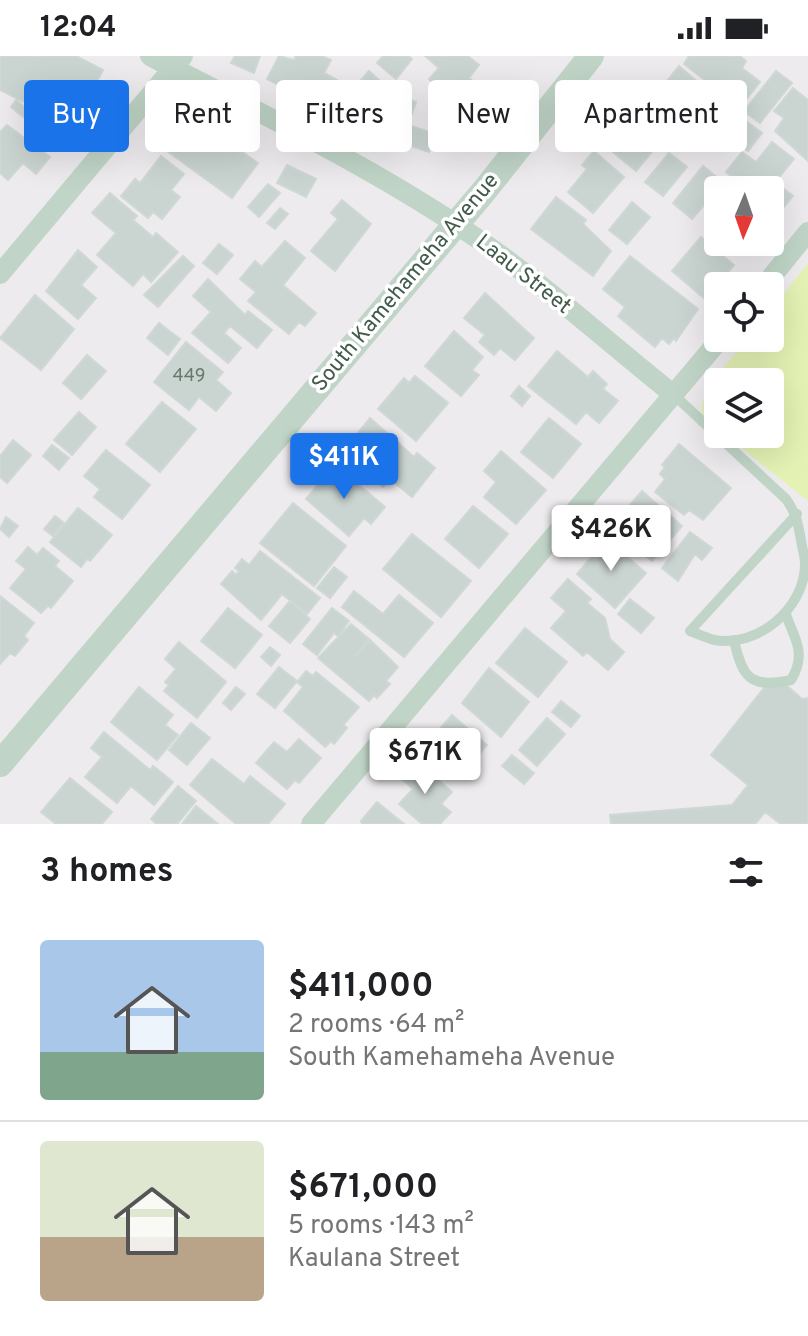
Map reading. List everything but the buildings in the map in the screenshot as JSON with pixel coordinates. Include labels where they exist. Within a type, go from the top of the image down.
[{"type":"street","name":"Laau Street","points":[[150,56],[178,62],[352,160],[456,224],[510,263],[674,395]]},
{"type":"street","name":"South Kamehameha Avenue","points":[[0,764],[456,224],[591,56]]},
{"type":"street","points":[[0,274],[178,62]]},
{"type":"street","points":[[775,272],[808,232]]},
{"type":"street","points":[[311,824],[709,352]]},
{"type":"lane","points":[[674,395],[786,499],[797,514],[807,563],[800,590],[786,614],[758,633],[734,640],[715,640],[690,631],[797,514]]},
{"type":"lane","points":[[734,640],[740,667],[749,679],[762,682],[791,680],[804,662],[806,647],[786,614]]},
{"type":"green space","points":[[808,263],[808,501],[742,448],[784,448],[784,368],[724,368],[737,352],[784,352],[784,293]]}]
